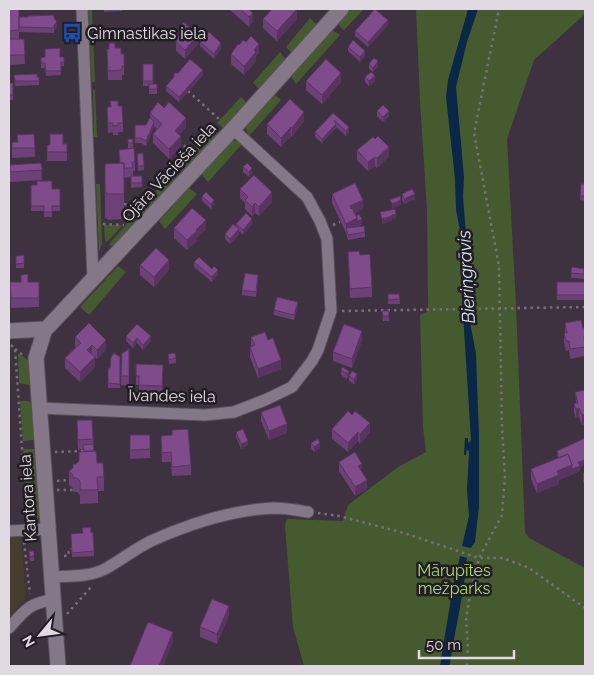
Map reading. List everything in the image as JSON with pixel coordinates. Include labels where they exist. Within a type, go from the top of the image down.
[{"type":"main road","name":"Ojāra Vācieša iela","points":[[45,329],[233,129],[341,9]]},
{"type":"main road","points":[[9,331],[45,329]]},
{"type":"main road","name":"Kantora iela","points":[[45,329],[36,358],[58,666]]},
{"type":"street","points":[[82,9],[93,279]]},
{"type":"street","name":"Īvandes iela","points":[[40,408],[203,415],[234,412],[266,400],[292,387],[312,360],[318,350],[331,311],[326,239],[308,197],[233,129]]},
{"type":"street","points":[[52,577],[88,574],[104,569],[150,542],[196,523],[222,516],[275,508],[308,512]]},
{"type":"street","points":[[9,532],[48,529]]},
{"type":"street","points":[[9,628],[32,604],[54,600]]},
{"type":"path","points":[[467,666],[466,618],[480,558],[502,515],[505,477],[502,428],[499,266],[474,133],[499,9]]},
{"type":"path","points":[[188,91],[219,119]]},
{"type":"path","points":[[176,139],[190,151]]},
{"type":"path","points":[[124,204],[141,206]]},
{"type":"path","points":[[103,224],[124,225]]},
{"type":"path","points":[[331,311],[585,307]]},
{"type":"path","points":[[9,342],[15,349],[28,530],[24,539],[24,554],[32,604]]},
{"type":"path","points":[[43,453],[84,451]]},
{"type":"path","points":[[308,512],[327,513],[404,533],[480,558],[503,558],[529,568],[585,608]]},
{"type":"path","points":[[62,559],[64,555],[68,555],[68,550],[72,549]]},
{"type":"path","points":[[63,619],[97,580]]},
{"type":"shaded area","points":[[21,535],[26,598],[9,617],[9,536]]},
{"type":"green space","points":[[88,9],[92,9],[95,82],[92,82]]},
{"type":"green space","points":[[351,9],[364,9],[344,30],[338,23]]},
{"type":"green space","name":"Mārupītes mežparks","points":[[416,9],[585,9],[585,14],[534,60],[507,139],[525,532],[529,538],[585,568],[585,666],[304,666],[293,627],[285,526],[287,519],[343,521],[348,505],[398,467],[426,452],[423,427],[420,315],[427,312],[428,308],[427,210]]},
{"type":"green space","points":[[310,18],[318,26],[292,53],[286,47]]},
{"type":"green space","points":[[332,30],[340,35],[296,84],[291,76]]},
{"type":"green space","points":[[280,52],[286,60],[259,89],[253,83]]},
{"type":"green space","points":[[93,89],[95,90],[97,137],[94,137]]},
{"type":"green space","points":[[274,94],[281,100],[249,136],[245,126]]},
{"type":"green space","points":[[241,97],[247,103],[224,129],[217,123]]},
{"type":"green space","points":[[212,129],[218,134],[184,172],[179,167]]},
{"type":"green space","points":[[233,140],[243,143],[208,182],[201,174]]},
{"type":"green space","points":[[174,171],[180,177],[115,249],[109,244]]},
{"type":"green space","points":[[96,184],[100,184],[102,244],[99,252]]},
{"type":"green space","points":[[189,188],[197,194],[165,229],[159,221]]},
{"type":"green space","points":[[104,225],[121,225],[107,242],[105,241]]},
{"type":"green space","points":[[118,266],[126,272],[89,315],[80,307]]},
{"type":"green space","points":[[18,353],[29,361],[30,385],[19,383]]},
{"type":"green space","points":[[20,401],[29,401],[31,403],[34,440],[23,441]]},
{"type":"green space","points":[[23,449],[35,449],[40,511],[38,519],[29,526]]},
{"type":"water","name":"Bieriņgrāvis","points":[[468,9],[478,9],[467,42],[456,87],[464,177],[463,197],[470,282],[467,306],[476,354],[479,436],[479,507],[475,542],[471,548],[462,546],[469,516],[467,490],[469,451],[467,450],[466,455],[464,455],[465,438],[468,438],[469,443],[471,440],[461,282],[462,241],[456,210],[455,179],[446,97],[448,80]]},
{"type":"water","points":[[460,556],[467,558],[450,664],[449,666],[440,666],[451,598]]},
{"type":"building","points":[[9,9],[19,9],[19,30],[9,31]]},
{"type":"building","points":[[240,9],[248,9],[253,13],[249,17]]},
{"type":"building","points":[[272,9],[297,9],[277,31],[263,19]]},
{"type":"building","points":[[375,9],[388,20],[368,42],[355,31]]},
{"type":"building","points":[[54,15],[57,22],[54,28],[19,27],[19,17]]},
{"type":"building","points":[[183,22],[198,35],[185,50],[176,42]]},
{"type":"building","points":[[209,32],[221,43],[214,54],[200,42]]},
{"type":"building","points":[[251,36],[259,44],[254,50],[256,52],[244,66],[231,54],[238,44],[243,40],[246,42]]},
{"type":"building","points":[[9,39],[24,39],[25,55],[9,55]]},
{"type":"building","points":[[353,40],[365,51],[360,57],[348,47]]},
{"type":"building","points":[[109,43],[115,43],[115,48],[121,48],[121,54],[124,54],[122,70],[108,71],[107,49],[109,49]]},
{"type":"building","points":[[60,48],[60,57],[64,57],[64,62],[61,62],[61,71],[46,71],[45,63],[41,63],[41,58],[45,57],[45,49]]},
{"type":"building","points":[[374,58],[378,61],[373,68],[369,64]]},
{"type":"building","points":[[190,59],[203,70],[179,97],[166,86],[174,77],[174,73],[178,73]]},
{"type":"building","points":[[326,59],[341,73],[322,95],[306,81]]},
{"type":"building","points":[[143,64],[153,64],[153,81],[143,81]]},
{"type":"building","points":[[371,72],[375,76],[369,81],[365,77]]},
{"type":"building","points":[[37,74],[39,81],[15,81],[14,75]]},
{"type":"building","points":[[9,83],[13,83],[13,95],[9,95]]},
{"type":"building","points":[[149,84],[157,84],[157,89],[149,89]]},
{"type":"building","points":[[290,99],[304,112],[292,128],[281,138],[267,124]]},
{"type":"building","points":[[110,101],[118,101],[118,106],[122,106],[123,123],[113,126],[113,123],[108,123],[107,107],[111,107]]},
{"type":"building","points":[[158,102],[164,108],[169,102],[186,118],[175,131],[181,136],[169,149],[153,134],[162,124],[150,113]]},
{"type":"building","points":[[383,105],[389,111],[383,117],[377,111]]},
{"type":"building","points":[[333,113],[349,127],[346,131],[334,120],[336,124],[322,139],[315,132]]},
{"type":"building","points":[[150,117],[154,122],[146,141],[141,138],[135,138],[135,125],[146,125]]},
{"type":"building","points":[[34,134],[35,148],[12,148],[12,142],[18,142],[17,135]]},
{"type":"building","points":[[50,134],[63,134],[63,144],[67,144],[67,152],[47,152],[47,145],[50,145]]},
{"type":"building","points":[[378,136],[389,147],[377,158],[375,157],[368,162],[357,150],[373,137],[375,139]]},
{"type":"building","points":[[128,139],[133,139],[133,143],[128,143]]},
{"type":"building","points":[[134,148],[135,162],[132,162],[133,168],[124,168],[124,163],[120,163],[119,150]]},
{"type":"building","points":[[143,153],[144,166],[138,166],[137,154]]},
{"type":"building","points":[[41,163],[42,170],[10,172],[10,165]]},
{"type":"building","points":[[124,163],[124,194],[108,194],[105,192],[105,164]]},
{"type":"building","points":[[247,163],[252,168],[249,172],[243,167]]},
{"type":"building","points":[[254,175],[272,192],[259,207],[255,203],[252,207],[245,200],[248,197],[240,189]]},
{"type":"building","points":[[131,176],[142,176],[142,183],[131,183]]},
{"type":"building","points":[[37,181],[52,181],[52,189],[60,189],[60,206],[52,206],[52,212],[44,212],[44,206],[31,206],[31,185],[37,185]]},
{"type":"building","points":[[355,183],[363,200],[350,206],[357,218],[346,224],[332,194]]},
{"type":"building","points":[[581,184],[585,184],[585,196],[580,196]]},
{"type":"building","points":[[412,189],[415,194],[404,199],[402,194]]},
{"type":"building","points":[[206,192],[214,200],[211,204],[202,196]]},
{"type":"building","points":[[400,196],[401,200],[392,204],[390,200]]},
{"type":"building","points":[[192,208],[206,220],[187,240],[174,228]]},
{"type":"building","points":[[395,209],[396,214],[382,219],[380,212]]},
{"type":"building","points":[[246,213],[252,219],[243,230],[236,224]]},
{"type":"building","points":[[359,214],[362,219],[357,221],[356,216]]},
{"type":"building","points":[[233,224],[239,229],[230,239],[225,234]]},
{"type":"building","points":[[364,226],[365,232],[348,235],[346,228]]},
{"type":"building","points":[[156,248],[169,260],[154,277],[140,265]]},
{"type":"building","points":[[359,251],[360,255],[370,254],[372,287],[350,289],[348,252]]},
{"type":"building","points":[[24,255],[24,263],[16,264],[16,256]]},
{"type":"building","points":[[199,257],[212,269],[214,266],[218,270],[212,277],[194,262]]},
{"type":"building","points":[[572,267],[584,269],[584,274],[571,273]]},
{"type":"building","points":[[245,273],[258,275],[256,292],[242,290]]},
{"type":"building","points":[[28,274],[28,282],[39,282],[39,298],[11,298],[10,282],[21,282],[21,275]]},
{"type":"building","points":[[557,282],[585,282],[585,295],[557,295]]},
{"type":"building","points":[[388,294],[399,294],[400,299],[388,300]]},
{"type":"building","points":[[277,297],[298,302],[294,315],[274,310]]},
{"type":"building","points":[[382,311],[389,311],[389,316],[383,316]]},
{"type":"building","points":[[581,320],[583,328],[585,328],[585,347],[570,349],[569,341],[566,341],[564,333],[567,333],[565,323]]},
{"type":"building","points":[[89,323],[106,340],[97,350],[92,345],[87,350],[95,357],[80,372],[65,358],[81,343],[75,337]]},
{"type":"building","points":[[137,324],[151,336],[143,345],[137,338],[133,343],[126,336]]},
{"type":"building","points":[[344,324],[362,331],[352,359],[333,352]]},
{"type":"building","points":[[265,332],[268,340],[273,338],[281,360],[258,369],[250,347],[255,345],[251,337]]},
{"type":"building","points":[[129,349],[129,376],[121,376],[122,353]]},
{"type":"building","points":[[114,353],[120,357],[120,384],[108,383],[108,368],[110,368],[111,357]]},
{"type":"building","points":[[175,353],[176,358],[169,360],[168,354]]},
{"type":"building","points":[[136,364],[163,365],[162,386],[139,385],[139,376],[136,376]]},
{"type":"building","points":[[342,367],[349,371],[347,374],[341,370]]},
{"type":"building","points":[[352,371],[357,374],[354,379],[349,376]]},
{"type":"building","points":[[585,390],[585,414],[582,415],[579,408],[576,409],[574,404],[578,403],[575,392]]},
{"type":"building","points":[[280,405],[287,424],[269,431],[261,412]]},
{"type":"building","points":[[348,411],[352,415],[355,411],[370,423],[348,443],[332,429]]},
{"type":"building","points":[[77,420],[92,420],[93,439],[78,440]]},
{"type":"building","points":[[188,429],[191,465],[172,467],[171,452],[162,453],[161,436],[172,435],[172,430]]},
{"type":"building","points":[[243,429],[248,441],[241,444],[236,432]]},
{"type":"building","points":[[130,435],[150,435],[150,449],[130,450]]},
{"type":"building","points":[[585,438],[585,460],[578,462],[580,466],[572,469],[568,454],[559,458],[557,451]]},
{"type":"building","points":[[318,439],[320,443],[314,447],[311,443]]},
{"type":"building","points":[[93,444],[94,451],[84,451],[83,445]]},
{"type":"building","points":[[96,451],[97,463],[103,463],[104,477],[97,477],[98,490],[80,490],[80,481],[77,478],[73,478],[69,471],[73,468],[73,464],[79,461],[79,452]]},
{"type":"building","points":[[355,452],[362,464],[358,466],[367,480],[355,487],[339,462]]},
{"type":"building","points":[[568,454],[572,465],[557,471],[559,475],[537,484],[531,469]]},
{"type":"building","points":[[91,527],[94,551],[72,553],[71,534],[83,533],[82,528]]},
{"type":"building","points":[[29,551],[34,551],[34,556],[30,557]]},
{"type":"building","points":[[212,599],[229,606],[217,634],[200,627]]},
{"type":"building","points":[[148,622],[173,632],[159,666],[130,666]]},
{"type":"place","name":"Ģimnastikas iela","points":[[72,33]]}]
